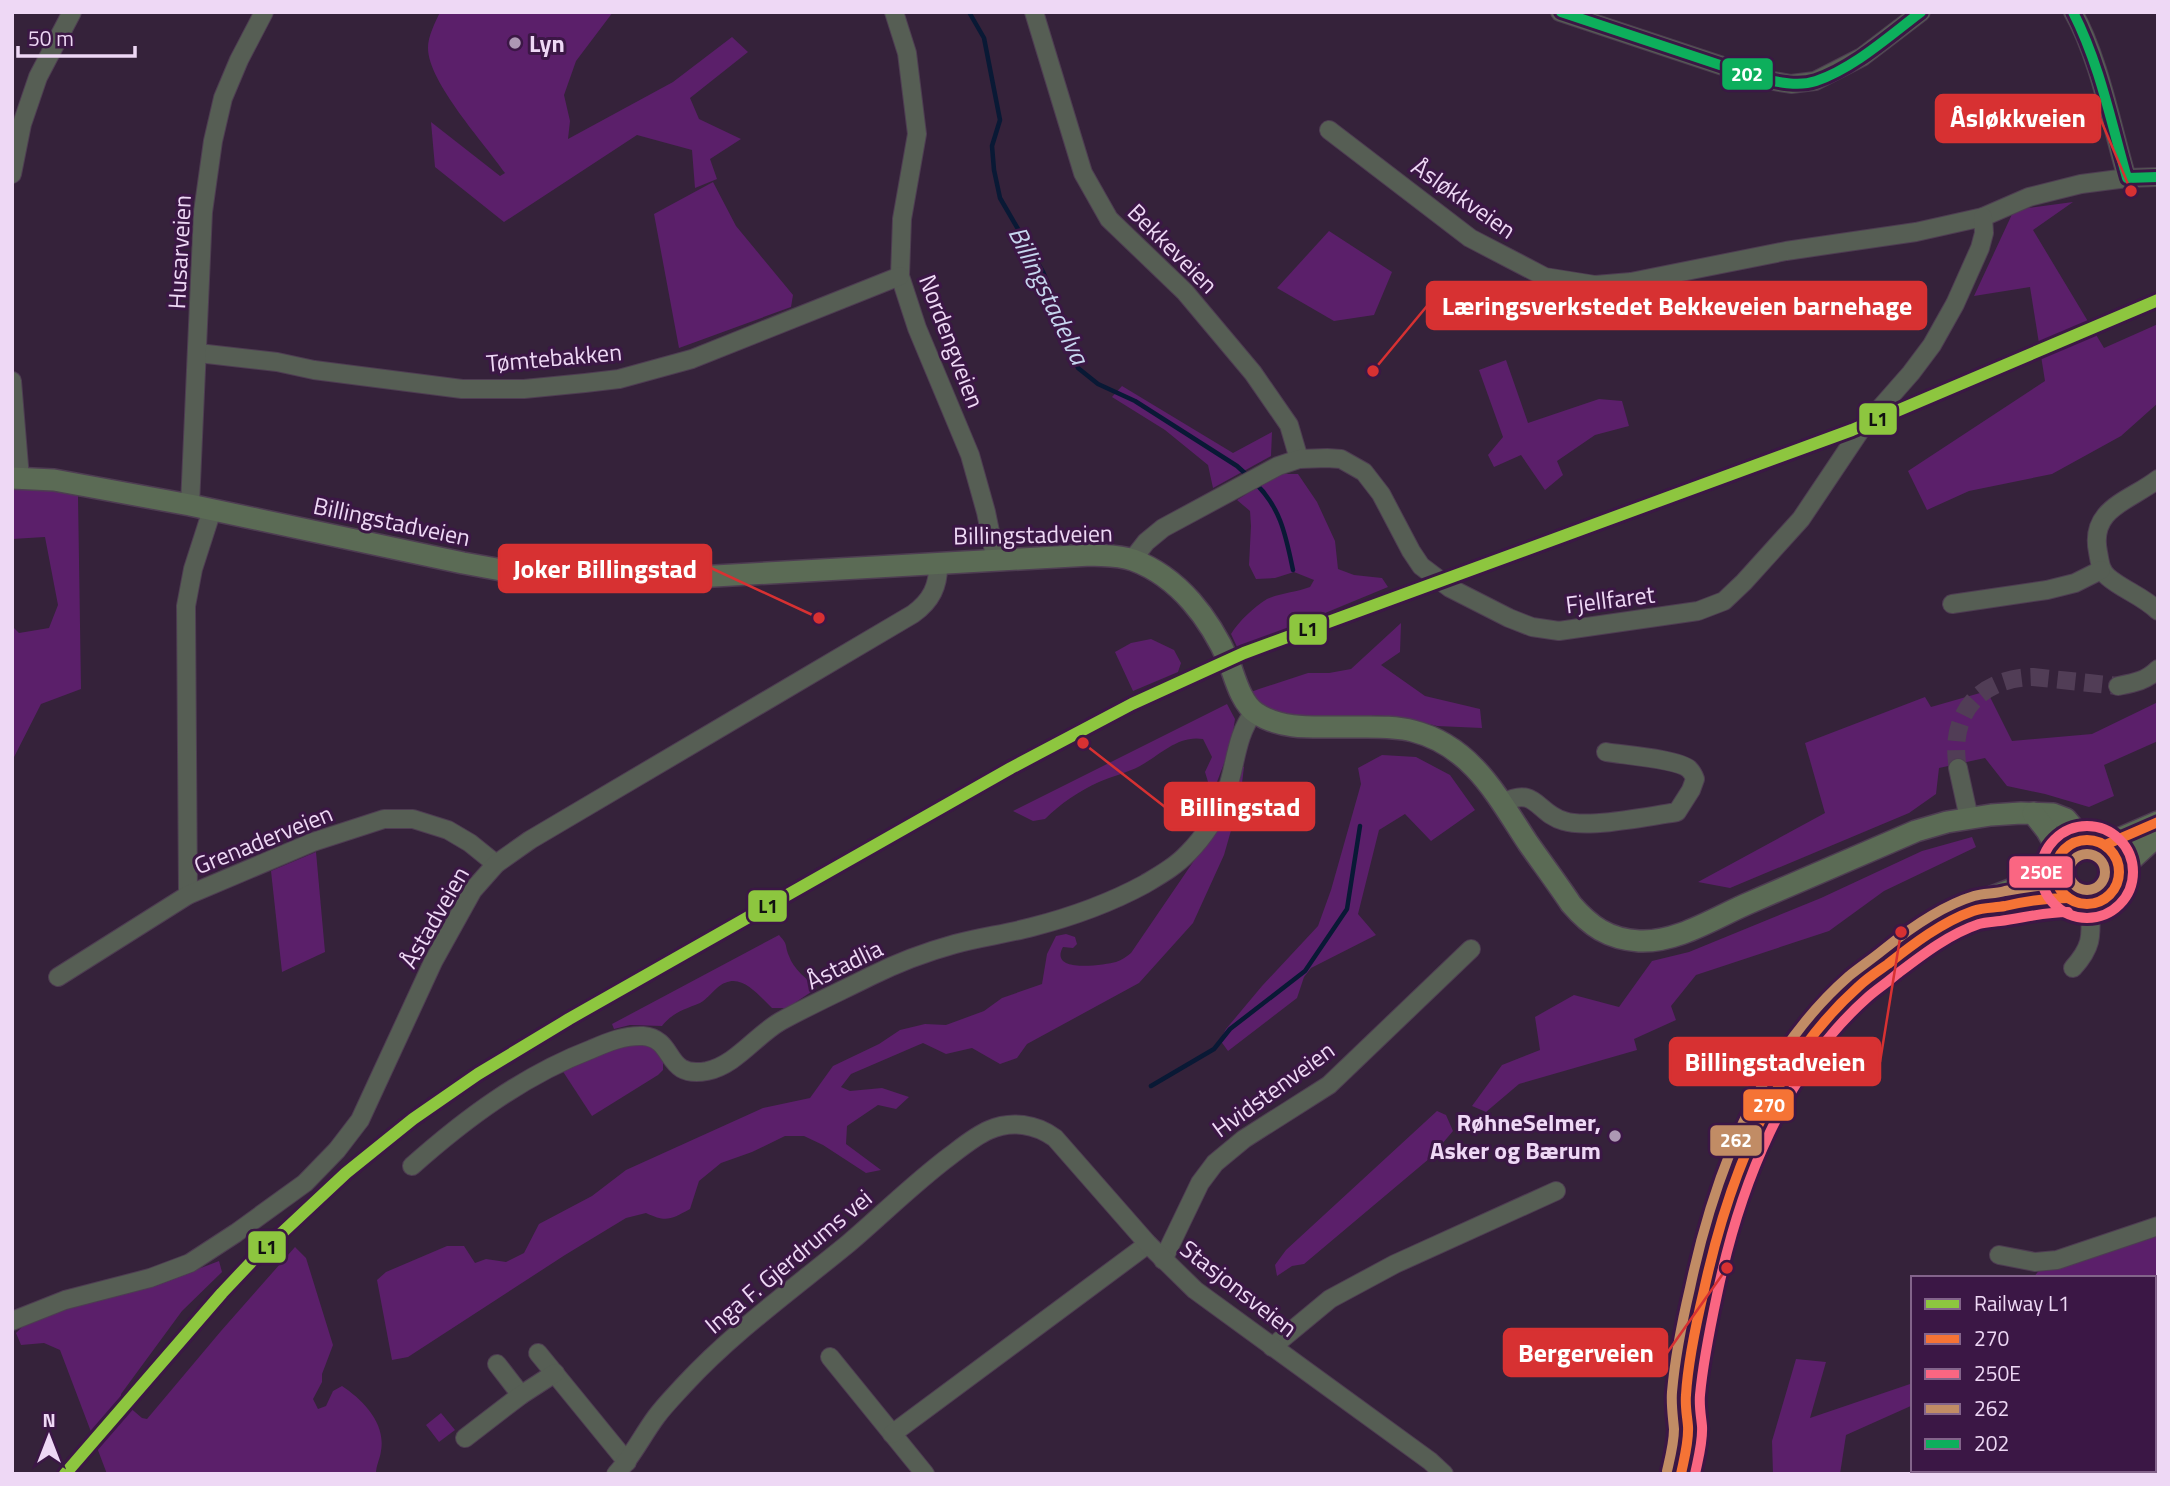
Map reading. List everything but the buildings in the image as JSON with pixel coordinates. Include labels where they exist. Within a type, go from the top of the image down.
[{"type":"main road","name":"Billingstadveien","points":[[16,478],[54,480],[190,505],[551,579],[643,580],[1091,555],[1115,556],[1132,560],[1162,575],[1184,593],[1217,636],[1245,700],[1254,712]]},
{"type":"main road","points":[[1254,712],[1275,724],[1413,731],[1450,746],[1480,772],[1585,920],[1617,937],[1640,941],[1684,932],[1916,831],[1969,818],[2006,813],[2053,814],[2066,819],[2083,839]]},
{"type":"main road","points":[[1983,908],[1992,897],[2057,863],[2070,844],[2083,839],[2105,845],[2115,856],[2119,871],[2117,883],[2111,894],[2101,901],[2082,904],[2068,898],[2058,887],[2057,863],[2047,831],[2033,813]]},
{"type":"main road","points":[[2105,845],[2158,821]]},
{"type":"main road","points":[[2119,871],[2158,835]]},
{"type":"main road","points":[[1681,1474],[1688,1426],[1685,1410],[1693,1346],[1714,1243],[1750,1139],[1777,1087],[1828,1016],[1861,984],[1921,940],[1983,908],[1996,908],[2031,900],[2068,898]]},
{"type":"main road","points":[[1668,1474],[1678,1425],[1685,1410]]},
{"type":"street","points":[[12,174],[22,124],[38,77],[72,12]]},
{"type":"street","name":"Husarveien","points":[[190,505],[203,212],[223,98],[264,12]]},
{"type":"street","name":"Nordengveien","points":[[894,12],[907,53],[917,134],[902,219],[900,276],[917,328],[970,455],[996,561]]},
{"type":"street","name":"Bekkeveien","points":[[1034,12],[1083,173],[1109,219],[1185,292],[1253,373],[1289,425],[1299,459]]},
{"type":"street","points":[[1560,12],[1762,79],[1791,84],[1815,81],[1862,57],[1921,12]]},
{"type":"street","points":[[2073,12],[2094,61],[2127,178]]},
{"type":"street","name":"Åsløkkveien","points":[[1329,130],[1471,238],[1545,277],[1595,285],[1631,282],[1786,251],[1916,232],[1983,217],[2029,197],[2081,184],[2158,177]]},
{"type":"street","name":"Fjellfaret","points":[[1132,560],[1146,542],[1163,528],[1278,466],[1299,459],[1327,458],[1341,460],[1364,472],[1381,494],[1411,551],[1422,566],[1438,580],[1473,601],[1532,627],[1559,631],[1698,611],[1724,601],[1801,519],[1860,431],[1912,373],[1932,345],[1955,304],[1980,248],[1984,233],[1983,217]]},
{"type":"street","name":"Tømtebakken","points":[[198,353],[462,389],[524,389],[584,383],[619,379],[692,359],[900,276]]},
{"type":"street","points":[[12,381],[16,478]]},
{"type":"street","points":[[2158,479],[2116,505],[2098,524],[2095,538],[2101,570],[2158,611]]},
{"type":"street","points":[[188,895],[186,607],[193,569],[212,510]]},
{"type":"street","name":"Åstadveien","points":[[12,1321],[65,1300],[150,1278],[190,1263],[305,1183],[337,1150],[360,1120],[408,1013],[449,931],[473,890],[496,864],[542,833],[913,614],[930,599],[937,582],[938,563]]},
{"type":"street","points":[[1952,604],[2047,590],[2075,583],[2101,570]]},
{"type":"street","points":[[2118,686],[2136,683],[2150,677],[2158,669]]},
{"type":"street","name":"Åstadlia","points":[[412,1166],[513,1087],[558,1063],[619,1038],[648,1037],[662,1044],[678,1067],[685,1071],[709,1070],[740,1053],[780,1022],[903,962],[956,944],[1083,912],[1161,875],[1188,854],[1210,824],[1225,797],[1244,727],[1254,712]]},
{"type":"street","points":[[1503,803],[1520,796],[1533,799],[1551,816],[1565,822],[1589,823],[1677,812],[1691,790],[1695,779],[1687,767],[1606,752]]},
{"type":"street","points":[[1958,768],[1969,818]]},
{"type":"street","name":"Grenaderveien","points":[[58,977],[188,895],[313,842],[384,820],[413,819],[448,831],[470,843],[496,864]]},
{"type":"street","points":[[2073,968],[2085,955],[2091,938],[2090,904]]},
{"type":"street","name":"Hvidstenveien","points":[[1163,1260],[1200,1183],[1215,1163],[1244,1139],[1329,1085],[1471,949]]},
{"type":"street","name":"Stasjonsveien","points":[[1022,1125],[1047,1132],[1061,1143],[1148,1244],[1195,1290],[1430,1461],[1444,1474]]},
{"type":"street","name":"Inga F. Gjerdrums vei","points":[[621,1468],[656,1417],[686,1383],[784,1294],[923,1177],[979,1135],[998,1126],[1022,1125]]},
{"type":"street","points":[[1272,1348],[1330,1300],[1395,1264],[1556,1191]]},
{"type":"street","points":[[1999,1255],[2035,1262],[2057,1260],[2158,1226]]},
{"type":"street","points":[[892,1434],[1148,1244]]},
{"type":"street","points":[[538,1353],[621,1468]]},
{"type":"street","points":[[830,1357],[925,1474]]},
{"type":"street","points":[[497,1364],[522,1395]]},
{"type":"street","points":[[465,1438],[555,1373]]},
{"type":"shaded area","points":[[440,12],[613,12],[576,61],[564,95],[570,121],[568,139],[673,82],[732,37],[748,52],[690,98],[699,119],[741,139],[710,159],[717,179],[695,188],[692,150],[637,135],[504,222],[435,167],[431,122],[500,176],[505,173],[447,95],[430,62],[429,39]]},
{"type":"shaded area","points":[[713,182],[736,226],[793,295],[791,307],[679,348],[654,214]]},
{"type":"shaded area","points":[[2073,202],[2033,230],[2104,348],[2158,324],[2158,403],[2121,436],[2052,474],[1969,491],[1927,510],[1908,471],[2045,381],[2030,287],[1974,296],[2014,210]]},
{"type":"shaded area","points":[[1329,231],[1392,272],[1374,315],[1334,321],[1277,288]]},
{"type":"shaded area","points":[[1506,360],[1528,423],[1599,399],[1622,401],[1629,426],[1595,435],[1557,461],[1563,475],[1545,490],[1521,455],[1494,467],[1488,455],[1503,437],[1479,370]]},
{"type":"shaded area","points":[[1122,386],[1233,453],[1272,432],[1271,456],[1213,488],[1208,465],[1165,430],[1112,397]]},
{"type":"shaded area","points":[[1279,474],[1298,474],[1317,502],[1335,541],[1338,569],[1354,575],[1382,578],[1388,587],[1238,649],[1231,634],[1252,610],[1272,597],[1310,587],[1314,580],[1294,572],[1275,578],[1256,579],[1249,565],[1250,511],[1237,500]]},
{"type":"shaded area","points":[[24,486],[78,496],[81,689],[41,704],[12,761],[12,626],[19,633],[49,628],[58,605],[45,537],[12,539],[12,487]]},
{"type":"shaded area","points":[[1401,623],[1400,652],[1381,665],[1425,696],[1480,709],[1482,728],[1437,726],[1377,715],[1304,717],[1275,713],[1257,703],[1251,692],[1308,673],[1351,669]]},
{"type":"shaded area","points":[[1151,639],[1174,650],[1181,663],[1178,672],[1133,691],[1115,652],[1131,643]]},
{"type":"shaded area","points":[[1987,691],[2012,741],[2092,734],[2158,702],[2158,741],[2104,765],[2114,796],[2089,807],[2007,786],[1985,758],[1939,768],[1936,794],[1909,813],[1730,888],[1698,882],[1825,813],[1805,743],[1925,697],[1931,707]]},
{"type":"shaded area","points":[[1227,704],[1235,719],[1231,745],[1212,795],[1205,772],[1212,757],[1203,739],[1194,739],[1177,743],[1130,771],[1084,789],[1045,819],[1033,821],[1013,811]]},
{"type":"shaded area","points":[[1382,755],[1416,757],[1450,775],[1475,810],[1431,841],[1405,814],[1379,830],[1358,914],[1376,935],[1311,968],[1304,977],[1297,998],[1228,1051],[1220,1040],[1226,1029],[1318,926],[1361,784],[1358,768]]},
{"type":"shaded area","points":[[1241,766],[1244,767],[1240,799],[1224,855],[1193,923],[1139,983],[1027,1044],[1017,1058],[1000,1064],[972,1048],[946,1054],[923,1043],[851,1074],[841,1087],[850,1091],[882,1088],[909,1097],[896,1109],[878,1105],[847,1126],[846,1144],[881,1170],[866,1173],[804,1136],[785,1136],[721,1163],[699,1181],[690,1209],[669,1218],[659,1218],[646,1213],[626,1218],[408,1357],[392,1360],[377,1280],[386,1272],[447,1246],[464,1246],[475,1263],[486,1259],[506,1262],[524,1253],[539,1224],[592,1196],[626,1170],[763,1108],[810,1098],[833,1066],[879,1044],[900,1030],[925,1024],[946,1025],[984,1011],[1002,998],[1042,984],[1047,954],[1056,936],[1066,934],[1075,937],[1077,944],[1073,948],[1063,947],[1060,956],[1070,964],[1101,965],[1126,957],[1219,824]]},
{"type":"shaded area","points":[[1972,837],[1976,847],[1884,891],[1829,931],[1696,975],[1671,1006],[1676,1020],[1634,1039],[1637,1050],[1519,1084],[1486,1112],[1472,1106],[1502,1065],[1540,1050],[1535,1017],[1574,995],[1619,1007],[1652,961],[1689,952],[1821,898],[1922,851]]},
{"type":"shaded area","points":[[316,852],[325,952],[282,972],[271,871]]},
{"type":"shaded area","points":[[779,935],[794,965],[817,988],[787,1008],[772,1008],[747,985],[733,981],[717,988],[700,1003],[674,1015],[662,1026],[630,1025],[614,1029],[612,1024]]},
{"type":"shaded area","points":[[627,1043],[654,1045],[663,1061],[663,1070],[592,1116],[562,1070]]},
{"type":"shaded area","points":[[1437,1111],[1446,1115],[1453,1131],[1430,1158],[1304,1264],[1292,1266],[1277,1276],[1275,1265],[1286,1250]]},
{"type":"shaded area","points":[[2158,1236],[2158,1359],[2156,1276],[2035,1276],[2041,1268],[2107,1253]]},
{"type":"shaded area","points":[[295,1247],[306,1258],[333,1345],[322,1374],[322,1382],[313,1399],[318,1409],[326,1406],[333,1391],[342,1386],[365,1405],[376,1422],[382,1441],[376,1474],[107,1474],[60,1350],[44,1343],[21,1345],[16,1333],[31,1318],[219,1261],[222,1272],[182,1311],[121,1394],[121,1400],[142,1418],[147,1419]]},
{"type":"shaded area","points":[[1796,1359],[1826,1362],[1810,1418],[1911,1384],[1911,1406],[1846,1435],[1840,1474],[1773,1474],[1772,1441]]},
{"type":"shaded area","points":[[441,1413],[455,1430],[439,1442],[426,1425]]},
{"type":"shaded area","points":[[2126,1472],[2126,1474],[1955,1474]]},
{"type":"waterway","name":"Billingstadelva","points":[[969,12],[984,38],[1000,120],[992,146],[1000,198],[1043,272],[1062,317],[1078,368],[1098,384],[1135,401],[1237,466],[1248,476]]},
{"type":"waterway","name":"Billingstadelva","points":[[1254,482],[1276,512],[1285,534],[1293,570]]},
{"type":"waterway","points":[[1151,1086],[1214,1049],[1230,1029],[1305,971],[1347,909],[1360,826]]},
{"type":"tunnel","points":[[1958,768],[1956,749],[1963,716],[1983,692],[1997,684],[2033,677],[2118,686]]},
{"type":"rail line","name":"L1","points":[[65,1474],[255,1258],[346,1173],[413,1119],[478,1074],[569,1019],[1011,768],[1132,704],[1244,653],[1852,430],[2158,300]]},
{"type":"transit line","name":"202","points":[[1561,12],[1762,79],[1796,84],[1816,81],[1844,68],[1871,51],[1921,12]]},
{"type":"transit line","name":"202","points":[[2073,12],[2098,73],[2127,178],[2158,177]]},
{"type":"transit line","name":"270","points":[[2105,845],[2158,822]]},
{"type":"transit line","name":"250E","points":[[2087,826],[2105,829],[2120,839],[2130,854],[2133,872],[2130,890],[2120,905],[2105,915],[2087,918],[2069,915],[2054,905],[2044,890],[2041,872],[2044,854],[2054,839],[2069,829],[2087,826]]},
{"type":"transit line","name":"270","points":[[2081,840],[2093,840],[2110,849],[2117,860],[2119,872],[2117,884],[2110,895],[2093,904],[2081,904],[2069,899],[2060,890],[2055,878],[2055,866],[2060,854],[2069,845],[2081,840]]},
{"type":"transit line","name":"262","points":[[2087,854],[2100,859],[2105,872],[2100,885],[2087,890],[2074,885],[2069,872],[2074,859],[2087,854]]},
{"type":"transit line","name":"262","points":[[1667,1471],[1674,1434],[1672,1397],[1675,1366],[1684,1314],[1712,1203],[1745,1119],[1790,1042],[1818,1007],[1849,976],[1938,912],[1978,895],[2068,884]]},
{"type":"transit line","name":"270","points":[[1681,1474],[1688,1438],[1686,1399],[1690,1355],[1714,1249],[1726,1207],[1758,1126],[1801,1051],[1861,984],[1939,927],[1977,910],[2036,900],[2068,898]]},
{"type":"transit line","name":"250E","points":[[1695,1474],[1702,1438],[1700,1399],[1703,1370],[1726,1255],[1752,1173],[1769,1134],[1812,1060],[1838,1027],[1868,997],[1946,939],[1982,923],[2068,912]]},
{"type":"place","name":"Lyn","points":[[515,43]]},
{"type":"place","name":"Åsløkkveien","points":[[2131,191]]},
{"type":"place","name":"Læringsverkstedet Bekkeveien barnehage","points":[[1373,371]]},
{"type":"place","name":"Joker Billingstad","points":[[819,618]]},
{"type":"place","name":"Billingstad","points":[[1083,743]]},
{"type":"place","name":"Billingstadveien","points":[[1901,932]]},
{"type":"place","name":"RøhneSelmer, Asker og Bærum","points":[[1615,1136]]},
{"type":"place","name":"Bergerveien","points":[[1727,1268]]}]
